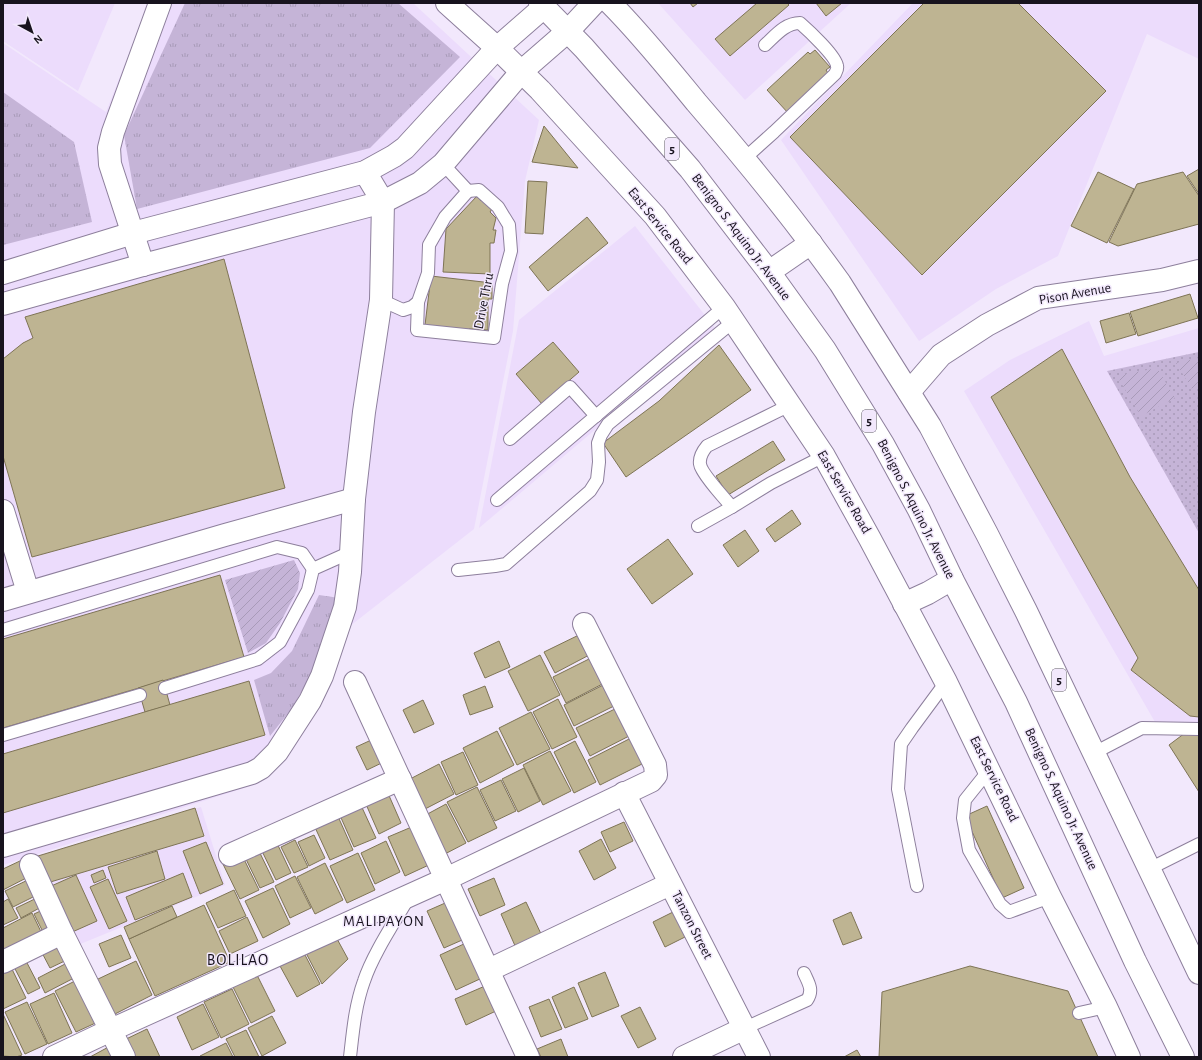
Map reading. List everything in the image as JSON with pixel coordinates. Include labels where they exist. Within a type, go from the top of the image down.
[{"type":"main road","points":[[144,265],[110,164],[109,148],[113,132],[160,3]]},
{"type":"main road","name":"East Service Road","points":[[447,3],[522,71],[546,95],[655,216],[729,314],[824,456],[946,682],[1129,1057]]},
{"type":"main road","points":[[3,304],[383,202],[420,183],[443,164],[522,71],[568,31],[594,3]]},
{"type":"main road","name":"5","points":[[610,3],[640,35],[744,159],[810,242],[840,283],[930,426],[1026,611],[1199,973]]},
{"type":"main road","points":[[3,273],[133,233],[365,172],[394,156],[405,148],[497,48],[543,4]]},
{"type":"main road","name":"Benigno S. Aquino Jr. Avenue","points":[[543,4],[690,169],[769,272],[825,350],[883,444],[919,510],[952,579],[1016,702],[1135,961],[1183,1057]]},
{"type":"main road","points":[[3,846],[252,773],[267,762],[277,752],[293,728],[322,676],[345,607],[351,552],[354,499],[364,412],[381,300],[383,202],[365,172]]},
{"type":"main road","points":[[769,272],[810,242]]},
{"type":"main road","name":"Pison Avenue","points":[[909,392],[941,355],[987,325],[1038,298],[1162,280],[1199,271]]},
{"type":"main road","points":[[3,600],[354,499]]},
{"type":"main road","points":[[3,511],[28,592]]},
{"type":"main road","points":[[904,604],[928,593],[952,579]]},
{"type":"main road","points":[[54,1057],[446,879],[651,781],[656,775],[655,765],[584,624]]},
{"type":"main road","points":[[355,682],[528,1057]]},
{"type":"main road","points":[[230,855],[400,779]]},
{"type":"main road","name":"Tanzon Street","points":[[624,793],[759,1057]]},
{"type":"main road","points":[[31,865],[62,933],[124,1057]]},
{"type":"main road","points":[[489,970],[670,884]]},
{"type":"main road","points":[[4,958],[62,933]]},
{"type":"main road","points":[[684,1057],[745,1028]]},
{"type":"lane","points":[[744,159],[838,70],[838,65],[835,60],[817,39],[800,23],[793,23],[784,28],[764,45]]},
{"type":"lane","points":[[381,300],[403,310],[412,308],[418,302],[428,272],[429,245],[445,218],[468,191],[443,164]]},
{"type":"lane","name":"Drive Thru","points":[[418,302],[417,330],[494,338],[502,284],[511,251],[509,225],[498,207],[478,190],[468,191]]},
{"type":"lane","points":[[497,500],[596,416],[729,314]]},
{"type":"lane","points":[[458,570],[506,564],[590,491],[597,480],[599,462],[598,443],[608,424],[729,314]]},
{"type":"lane","points":[[510,439],[570,387],[596,416]]},
{"type":"lane","points":[[732,507],[700,466],[702,452],[706,446],[790,405]]},
{"type":"lane","points":[[698,526],[771,483],[824,456]]},
{"type":"lane","points":[[3,630],[277,547],[302,553],[314,569]]},
{"type":"lane","points":[[165,688],[258,659],[280,642],[308,590],[314,569],[351,552]]},
{"type":"lane","points":[[917,886],[898,789],[901,744],[946,682]]},
{"type":"lane","points":[[3,735],[140,695]]},
{"type":"lane","points":[[1094,753],[1142,728],[1199,728]]},
{"type":"lane","points":[[989,770],[964,800],[964,818],[969,850],[1000,904],[1009,912],[1050,897]]},
{"type":"lane","points":[[1149,869],[1199,844]]},
{"type":"lane","points":[[350,1057],[355,1012],[364,980],[379,949],[411,895]]},
{"type":"lane","points":[[745,1028],[807,1000],[811,995],[804,972]]},
{"type":"lane","points":[[1079,1012],[1106,1008]]},
{"type":"shaded area","points":[[3,3],[115,3],[78,91],[3,41]]},
{"type":"shaded area","points":[[149,3],[413,3],[539,120],[525,181],[513,331],[474,529],[350,626],[309,707],[257,784],[3,865],[3,43],[106,112]]},
{"type":"shaded area","points":[[658,3],[851,3],[745,100]]},
{"type":"shaded area","points":[[913,3],[1199,3],[1199,59],[1147,34],[1058,256],[996,289],[919,341],[781,140]]},
{"type":"shaded area","points":[[635,226],[715,328],[479,528],[519,320]]},
{"type":"shaded area","points":[[1089,321],[1104,356],[1199,328],[1199,727],[1155,722],[964,391],[1010,360]]},
{"type":"shaded area","points":[[201,807],[225,885],[73,947],[35,856]]},
{"type":"green space","points":[[185,3],[398,3],[460,57],[370,148],[137,209],[124,135]]},
{"type":"green space","points":[[3,92],[74,142],[92,222],[3,245]]},
{"type":"green space","points":[[1199,352],[1199,533],[1107,371]]},
{"type":"green space","points":[[1199,358],[1199,385],[1192,389],[1176,363]]},
{"type":"green space","points":[[1157,368],[1175,398],[1141,416],[1117,376]]},
{"type":"green space","points":[[294,560],[300,573],[298,589],[280,623],[266,643],[248,653],[225,580]]},
{"type":"green space","points":[[319,595],[339,598],[311,674],[293,707],[270,736],[254,680],[271,673],[292,651]]},
{"type":"building","points":[[690,3],[698,3],[693,7]]},
{"type":"building","points":[[757,3],[787,3],[789,5],[730,56],[715,39]]},
{"type":"building","points":[[816,3],[842,3],[826,16]]},
{"type":"building","points":[[924,3],[1018,3],[1106,91],[922,275],[790,137]]},
{"type":"building","points":[[815,50],[830,67],[826,70],[830,76],[789,114],[767,90],[808,52],[810,54]]},
{"type":"building","points":[[544,126],[578,168],[532,162]]},
{"type":"building","points":[[1199,169],[1199,194],[1187,176]]},
{"type":"building","points":[[1098,172],[1134,189],[1107,243],[1071,226]]},
{"type":"building","points":[[1183,172],[1199,196],[1199,224],[1118,246],[1109,242],[1137,184]]},
{"type":"building","points":[[528,181],[547,182],[543,234],[525,233]]},
{"type":"building","points":[[477,196],[481,201],[483,199],[492,209],[490,212],[496,218],[493,230],[496,230],[494,243],[490,243],[490,274],[443,272],[446,229]]},
{"type":"building","points":[[587,217],[608,243],[548,291],[529,267]]},
{"type":"building","points":[[224,259],[285,488],[32,557],[3,456],[3,359],[23,343],[33,338],[25,317]]},
{"type":"building","points":[[431,276],[492,283],[492,299],[488,299],[488,330],[469,329],[468,333],[446,331],[446,327],[425,325]]},
{"type":"building","points":[[1190,294],[1198,318],[1138,336],[1130,312]]},
{"type":"building","points":[[1129,313],[1136,334],[1106,343],[1100,321]]},
{"type":"building","points":[[553,342],[579,372],[542,404],[516,374]]},
{"type":"building","points":[[719,345],[751,390],[626,477],[603,443],[659,401]]},
{"type":"building","points":[[1062,349],[1130,477],[1199,590],[1199,717],[1190,716],[1131,670],[1138,658],[991,397]]},
{"type":"building","points":[[773,441],[785,460],[728,495],[716,476]]},
{"type":"building","points":[[792,510],[801,524],[775,542],[766,529]]},
{"type":"building","points":[[745,530],[759,551],[738,567],[723,545]]},
{"type":"building","points":[[668,539],[693,574],[652,604],[627,569]]},
{"type":"building","points":[[220,575],[244,657],[3,728],[3,639]]},
{"type":"building","points":[[583,633],[593,653],[555,673],[544,652]]},
{"type":"building","points":[[499,641],[510,667],[485,678],[474,653]]},
{"type":"building","points":[[540,655],[560,695],[528,711],[508,671]]},
{"type":"building","points":[[597,655],[610,680],[566,703],[553,677]]},
{"type":"building","points":[[163,680],[170,705],[145,712],[138,688]]},
{"type":"building","points":[[249,681],[265,735],[3,813],[3,754]]},
{"type":"building","points":[[607,683],[618,704],[574,726],[564,705]]},
{"type":"building","points":[[485,686],[493,707],[470,715],[463,695]]},
{"type":"building","points":[[558,699],[577,737],[552,749],[533,712]]},
{"type":"building","points":[[423,700],[434,724],[414,733],[403,710]]},
{"type":"building","points":[[619,707],[633,734],[590,756],[576,728]]},
{"type":"building","points":[[531,712],[550,749],[517,765],[499,728]]},
{"type":"building","points":[[497,731],[514,765],[480,783],[463,748]]},
{"type":"building","points":[[1185,733],[1199,735],[1199,792],[1169,745]]},
{"type":"building","points":[[380,736],[390,759],[367,770],[356,747]]},
{"type":"building","points":[[633,737],[646,762],[600,785],[588,760]]},
{"type":"building","points":[[575,741],[596,782],[574,793],[554,752]]},
{"type":"building","points":[[550,751],[571,791],[543,805],[523,765]]},
{"type":"building","points":[[463,752],[478,785],[456,795],[441,762]]},
{"type":"building","points":[[439,764],[454,794],[425,809],[410,779]]},
{"type":"building","points":[[524,768],[540,801],[518,812],[502,779]]},
{"type":"building","points":[[501,780],[516,811],[495,821],[480,790]]},
{"type":"building","points":[[477,787],[497,828],[468,842],[447,802]]},
{"type":"building","points":[[387,791],[401,823],[379,834],[365,802]]},
{"type":"building","points":[[359,801],[376,838],[354,847],[338,811]]},
{"type":"building","points":[[446,804],[466,843],[441,856],[422,817]]},
{"type":"building","points":[[987,806],[1024,888],[1002,898],[965,816]]},
{"type":"building","points":[[195,808],[204,836],[47,883],[38,856]]},
{"type":"building","points":[[336,812],[353,850],[330,860],[313,823]]},
{"type":"building","points":[[624,822],[633,841],[610,852],[601,832]]},
{"type":"building","points":[[414,826],[431,864],[405,876],[388,837]]},
{"type":"building","points":[[314,835],[325,858],[309,866],[298,842]]},
{"type":"building","points":[[275,839],[291,873],[276,880],[260,847]]},
{"type":"building","points":[[601,839],[616,868],[594,880],[579,851]]},
{"type":"building","points":[[295,840],[308,867],[294,873],[281,847]]},
{"type":"building","points":[[386,841],[400,872],[375,884],[361,853]]},
{"type":"building","points":[[206,842],[223,884],[200,894],[183,851]]},
{"type":"building","points":[[257,847],[274,882],[260,888],[243,853]]},
{"type":"building","points":[[157,851],[165,879],[117,894],[108,867]]},
{"type":"building","points":[[241,853],[259,890],[240,899],[222,862]]},
{"type":"building","points":[[358,853],[375,890],[347,903],[330,866]]},
{"type":"building","points":[[22,860],[30,876],[3,890],[3,869]]},
{"type":"building","points":[[325,863],[343,900],[315,914],[297,877]]},
{"type":"building","points":[[103,870],[106,878],[94,883],[91,875]]},
{"type":"building","points":[[183,873],[192,897],[135,920],[126,897]]},
{"type":"building","points":[[76,875],[97,921],[70,933],[49,887]]},
{"type":"building","points":[[295,876],[311,908],[290,918],[275,886]]},
{"type":"building","points":[[32,878],[39,894],[13,907],[5,891]]},
{"type":"building","points":[[494,878],[505,905],[480,916],[468,889]]},
{"type":"building","points":[[108,879],[127,921],[109,929],[90,887]]},
{"type":"building","points":[[273,888],[290,924],[263,938],[245,901]]},
{"type":"building","points":[[234,890],[246,916],[218,928],[206,903]]},
{"type":"building","points":[[41,896],[45,905],[21,918],[16,908]]},
{"type":"building","points":[[8,899],[18,918],[3,925],[3,902]]},
{"type":"building","points":[[452,900],[469,937],[444,948],[427,911]]},
{"type":"building","points":[[526,902],[542,936],[516,948],[501,914]]},
{"type":"building","points":[[204,905],[230,962],[155,996],[129,939]]},
{"type":"building","points":[[172,906],[177,917],[129,939],[124,927]]},
{"type":"building","points":[[47,908],[59,931],[46,938],[34,914]]},
{"type":"building","points":[[677,910],[689,935],[665,947],[653,922]]},
{"type":"building","points":[[851,912],[862,938],[843,945],[833,920]]},
{"type":"building","points":[[32,913],[44,938],[8,957],[3,947],[3,928]]},
{"type":"building","points":[[247,917],[258,941],[230,954],[219,931]]},
{"type":"building","points":[[121,935],[131,958],[109,967],[99,944]]},
{"type":"building","points":[[336,937],[348,959],[322,984],[306,953]]},
{"type":"building","points":[[62,939],[71,958],[50,968],[40,949]]},
{"type":"building","points":[[466,943],[482,978],[456,990],[440,955]]},
{"type":"building","points":[[304,953],[320,984],[297,997],[280,966]]},
{"type":"building","points":[[25,959],[40,988],[28,994],[13,965]]},
{"type":"building","points":[[136,961],[152,995],[113,1015],[96,980]]},
{"type":"building","points":[[67,963],[74,978],[45,993],[38,978]]},
{"type":"building","points":[[10,965],[26,998],[3,1009],[3,968]]},
{"type":"building","points":[[970,966],[1068,991],[1098,1057],[879,1057],[882,992]]},
{"type":"building","points":[[605,972],[619,1006],[592,1017],[578,983]]},
{"type":"building","points":[[257,975],[275,1011],[251,1023],[233,987]]},
{"type":"building","points":[[81,978],[102,1020],[76,1032],[55,991]]},
{"type":"building","points":[[485,986],[496,1011],[466,1025],[455,999]]},
{"type":"building","points":[[574,987],[588,1019],[565,1028],[552,997]]},
{"type":"building","points":[[232,989],[249,1024],[221,1038],[204,1002]]},
{"type":"building","points":[[54,993],[72,1033],[48,1044],[30,1004]]},
{"type":"building","points":[[549,999],[562,1029],[541,1037],[529,1007]]},
{"type":"building","points":[[27,1002],[47,1044],[25,1054],[5,1012]]},
{"type":"building","points":[[203,1004],[219,1037],[192,1050],[177,1017]]},
{"type":"building","points":[[640,1007],[656,1039],[638,1048],[621,1016]]},
{"type":"building","points":[[3,1014],[22,1055],[16,1057],[3,1056]]},
{"type":"building","points":[[272,1016],[286,1043],[262,1056],[248,1028]]},
{"type":"building","points":[[147,1029],[160,1057],[129,1057],[122,1041]]},
{"type":"building","points":[[246,1030],[259,1057],[235,1057],[226,1039]]},
{"type":"building","points":[[561,1039],[568,1057],[541,1057],[537,1049]]},
{"type":"building","points":[[226,1043],[233,1057],[200,1056]]},
{"type":"building","points":[[114,1044],[121,1057],[90,1057]]},
{"type":"building","points":[[857,1050],[861,1057],[844,1057]]},
{"type":"district","name":"MALIPAYON","points":[[384,921]]},
{"type":"district","name":"BOLILAO","points":[[238,960]]}]
